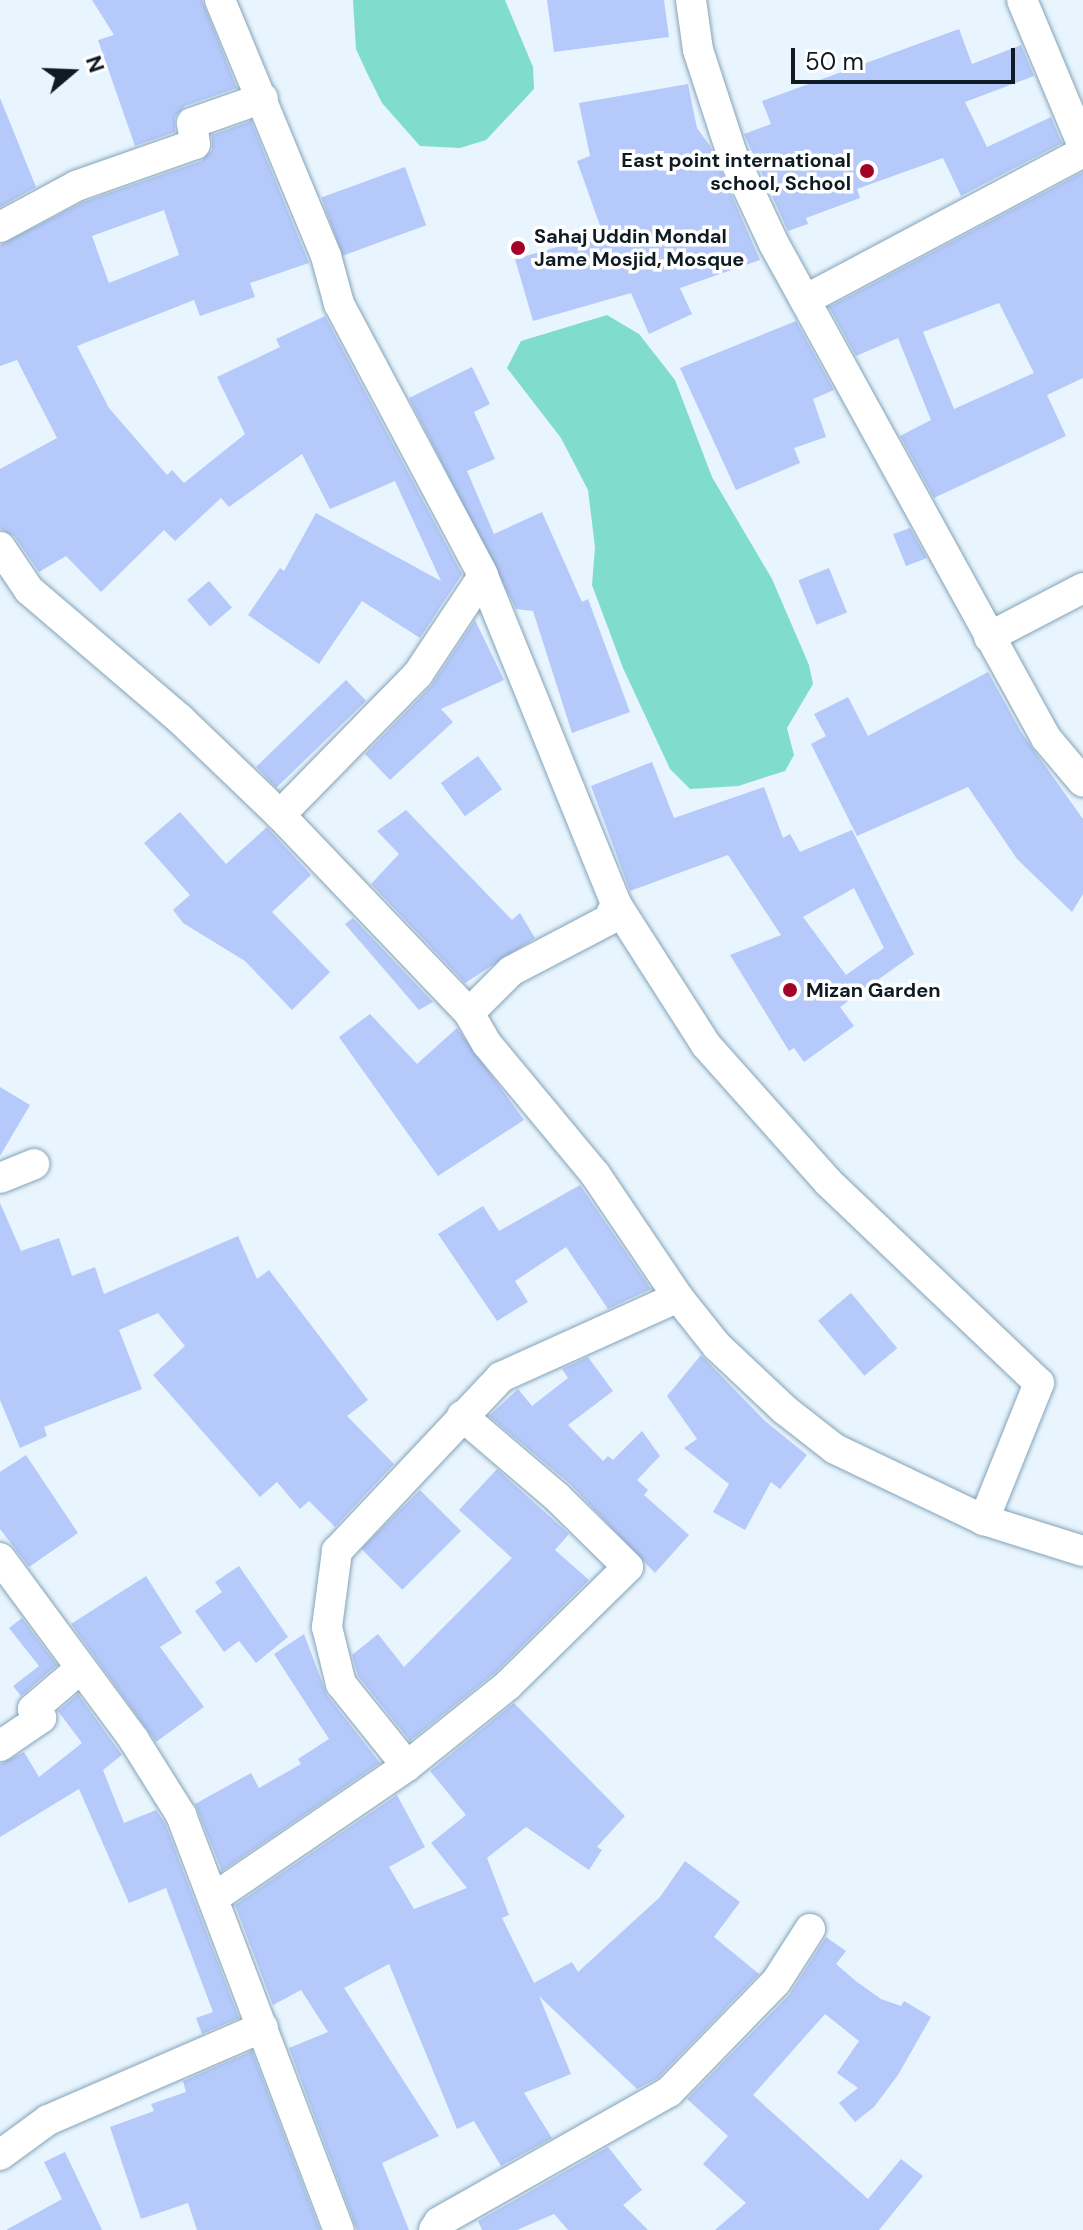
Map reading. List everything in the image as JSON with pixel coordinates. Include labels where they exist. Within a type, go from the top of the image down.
[{"type":"street","points":[[220,0],[326,256],[339,304],[483,576],[616,904],[706,1045],[828,1182],[1039,1383],[984,1520]]},
{"type":"street","points":[[691,0],[698,50],[732,154],[805,300],[1046,738],[1083,782]]},
{"type":"street","points":[[805,300],[1083,149],[1022,0]]},
{"type":"street","points":[[0,227],[76,186],[195,144],[192,123],[263,98]]},
{"type":"street","points":[[0,547],[29,590],[180,719],[280,815],[469,1013],[487,1044],[595,1174],[678,1297],[717,1346],[835,1449],[984,1520],[1083,1551]]},
{"type":"street","points":[[280,815],[418,674],[483,576]]},
{"type":"street","points":[[989,637],[1083,588]]},
{"type":"street","points":[[469,1013],[511,971],[608,920],[616,904]]},
{"type":"street","points":[[0,1178],[34,1164]]},
{"type":"street","points":[[407,1766],[341,1684],[327,1627],[337,1551],[501,1377],[678,1297]]},
{"type":"street","points":[[215,1897],[407,1766],[508,1685],[628,1567],[557,1497],[462,1416]]},
{"type":"street","points":[[0,1558],[81,1668],[181,1815],[215,1897],[339,2230]]},
{"type":"street","points":[[0,1746],[41,1718],[33,1709],[81,1668]]},
{"type":"street","points":[[434,2230],[439,2222],[669,2092],[776,1982],[810,1929]]},
{"type":"street","points":[[0,2155],[48,2120],[263,2027]]},
{"type":"shaded area","points":[[353,0],[505,0],[533,67],[534,89],[486,140],[460,148],[420,146],[382,103],[367,73],[356,49]]},
{"type":"shaded area","points":[[607,315],[639,334],[675,380],[712,477],[772,579],[809,665],[813,684],[787,728],[794,755],[785,771],[738,786],[690,789],[670,769],[623,668],[592,585],[595,547],[588,490],[561,438],[507,368],[521,341]]},
{"type":"building","points":[[92,0],[202,0],[237,88],[185,106],[175,117],[175,132],[135,146],[98,40],[114,35]]},
{"type":"building","points":[[547,0],[664,0],[669,37],[554,52]]},
{"type":"building","points":[[959,29],[972,64],[1021,45],[1034,76],[965,102],[987,147],[1051,117],[1062,143],[961,196],[943,158],[857,189],[860,198],[806,218],[808,224],[788,231],[744,134],[771,124],[762,101]]},
{"type":"building","points":[[688,84],[697,128],[710,146],[760,260],[680,288],[692,314],[649,334],[631,293],[533,321],[515,259],[603,234],[577,161],[590,156],[579,103]]},
{"type":"building","points":[[0,98],[36,187],[0,207]]},
{"type":"building","points":[[251,121],[309,263],[250,283],[255,297],[200,316],[194,300],[77,346],[109,408],[167,475],[172,470],[184,483],[245,434],[217,377],[280,347],[276,339],[325,316],[462,574],[420,638],[362,601],[319,664],[248,615],[280,568],[284,571],[316,513],[441,581],[395,481],[330,509],[302,454],[229,507],[221,498],[175,541],[164,530],[101,592],[66,556],[39,572],[14,536],[0,529],[0,469],[57,438],[17,360],[0,366],[0,245],[83,202],[201,161],[212,150],[212,135]],"holes":[[[164,210],[179,255],[109,283],[92,236]]]},
{"type":"building","points":[[405,167],[426,225],[343,256],[321,197]]},
{"type":"building","points":[[1083,172],[1083,378],[1047,395],[1066,436],[934,498],[900,436],[931,420],[898,338],[856,356],[829,307]],"holes":[[[999,303],[1034,373],[954,409],[923,332]]]},
{"type":"building","points":[[796,321],[834,390],[813,399],[826,437],[794,448],[800,463],[736,490],[680,368]]},
{"type":"building","points":[[472,367],[490,404],[474,412],[495,459],[467,471],[494,534],[542,512],[582,602],[588,599],[630,712],[572,733],[533,611],[516,609],[409,398]]},
{"type":"building","points":[[910,528],[927,558],[906,566],[893,534]]},
{"type":"building","points":[[829,568],[847,613],[816,625],[798,580]]},
{"type":"building","points":[[209,581],[232,607],[210,626],[187,600]]},
{"type":"building","points":[[475,620],[504,680],[441,709],[453,722],[390,780],[365,754],[431,686]]},
{"type":"building","points":[[988,672],[1021,732],[1083,819],[1083,894],[1072,912],[1017,859],[968,787],[857,836],[811,744],[826,736],[814,714],[848,697],[868,736]]},
{"type":"building","points":[[346,680],[366,701],[276,788],[256,767]]},
{"type":"building","points":[[478,756],[502,789],[465,816],[441,783]]},
{"type":"building","points":[[652,762],[674,818],[764,787],[783,838],[790,834],[800,852],[852,830],[914,954],[840,1007],[854,1026],[804,1062],[794,1048],[789,1051],[730,955],[781,935],[728,855],[630,891],[591,786]],"holes":[[[854,888],[884,948],[846,975],[803,917]]]},
{"type":"building","points":[[406,810],[512,920],[520,913],[535,938],[465,983],[371,884],[399,854],[377,831]]},
{"type":"building","points":[[180,812],[226,864],[267,827],[311,875],[272,912],[330,972],[292,1010],[245,961],[183,923],[173,910],[190,895],[144,843]]},
{"type":"building","points":[[353,918],[433,1002],[419,1010],[345,924]]},
{"type":"building","points":[[370,1014],[417,1064],[457,1028],[524,1120],[438,1176],[339,1037]]},
{"type":"building","points":[[0,1087],[30,1105],[0,1156]]},
{"type":"building","points":[[580,1185],[651,1289],[608,1309],[566,1247],[515,1281],[528,1302],[497,1321],[438,1234],[483,1206],[499,1231]]},
{"type":"building","points":[[0,1203],[21,1251],[59,1238],[72,1276],[95,1267],[104,1294],[238,1236],[257,1279],[269,1270],[368,1400],[347,1416],[394,1464],[335,1527],[309,1501],[300,1509],[277,1482],[260,1497],[153,1375],[185,1346],[158,1313],[119,1330],[142,1389],[44,1427],[47,1436],[20,1448],[0,1400]]},
{"type":"building","points":[[851,1293],[897,1348],[864,1376],[818,1321]]},
{"type":"building","points":[[701,1355],[765,1421],[807,1455],[780,1489],[771,1482],[745,1530],[713,1512],[729,1484],[684,1448],[697,1439],[667,1396]]},
{"type":"building","points":[[588,1357],[613,1391],[568,1425],[603,1461],[608,1456],[613,1460],[642,1431],[660,1456],[637,1480],[648,1490],[644,1495],[689,1535],[655,1573],[570,1484],[489,1416],[518,1389],[532,1406],[568,1378],[562,1369]]},
{"type":"building","points":[[26,1455],[78,1533],[29,1567],[0,1529],[0,1472]]},
{"type":"building","points":[[497,1469],[569,1534],[555,1550],[589,1580],[496,1672],[410,1741],[358,1676],[352,1655],[378,1634],[404,1667],[512,1558],[459,1510]]},
{"type":"building","points":[[420,1490],[461,1531],[402,1590],[361,1549]]},
{"type":"building","points":[[239,1566],[288,1637],[256,1663],[239,1641],[224,1652],[195,1611],[222,1592],[215,1582]]},
{"type":"building","points":[[146,1576],[182,1633],[160,1647],[204,1707],[156,1742],[71,1624]]},
{"type":"building","points":[[22,1618],[57,1665],[21,1696],[13,1686],[39,1666],[9,1628]]},
{"type":"building","points":[[304,1634],[327,1695],[380,1763],[222,1871],[195,1804],[251,1773],[259,1788],[301,1764],[298,1759],[329,1739],[274,1654]]},
{"type":"building","points":[[78,1694],[122,1755],[103,1770],[124,1823],[156,1810],[165,1823],[239,2018],[202,2034],[196,2018],[213,2012],[166,1888],[129,1903],[79,1789],[0,1837],[0,1764],[24,1752],[39,1777],[82,1743],[58,1711]]},
{"type":"building","points":[[514,1703],[625,1816],[597,1847],[602,1850],[589,1870],[526,1827],[487,1858],[509,1915],[502,1918],[534,1983],[572,1962],[578,1972],[660,1897],[685,1861],[740,1902],[714,1937],[759,1974],[658,2078],[637,2089],[539,1996],[571,2074],[524,2093],[552,2138],[501,2166],[474,2121],[457,2129],[389,1964],[344,1988],[439,2136],[382,2163],[409,2230],[357,2230],[289,2048],[328,2032],[301,1990],[273,2005],[235,1905],[397,1795],[425,1847],[389,1867],[414,1909],[467,1888],[431,1843],[466,1815],[430,1771]]},
{"type":"building","points":[[826,1937],[846,1951],[836,1964],[857,1982],[881,1999],[901,2006],[904,2001],[931,2017],[898,2075],[874,2107],[855,2122],[839,2103],[858,2088],[837,2073],[859,2041],[825,2014],[753,2095],[868,2199],[901,2159],[923,2176],[879,2230],[715,2230],[746,2203],[703,2164],[728,2136],[687,2099],[789,1995]]},
{"type":"building","points":[[252,2051],[320,2230],[197,2230],[188,2203],[141,2219],[110,2127],[154,2111],[151,2104],[186,2092],[183,2081]]},
{"type":"building","points":[[608,2147],[642,2190],[623,2205],[648,2230],[568,2230],[554,2214],[517,2230],[482,2230],[478,2221]]},
{"type":"building","points":[[65,2152],[102,2230],[6,2230],[62,2199],[44,2162]]},
{"type":"place","name":"East point international school, School","points":[[867,171]]},
{"type":"place","name":"Sahaj Uddin Mondal Jame Mosjid, Mosque","points":[[518,248]]},
{"type":"place","name":"Mizan Garden","points":[[790,990]]}]
